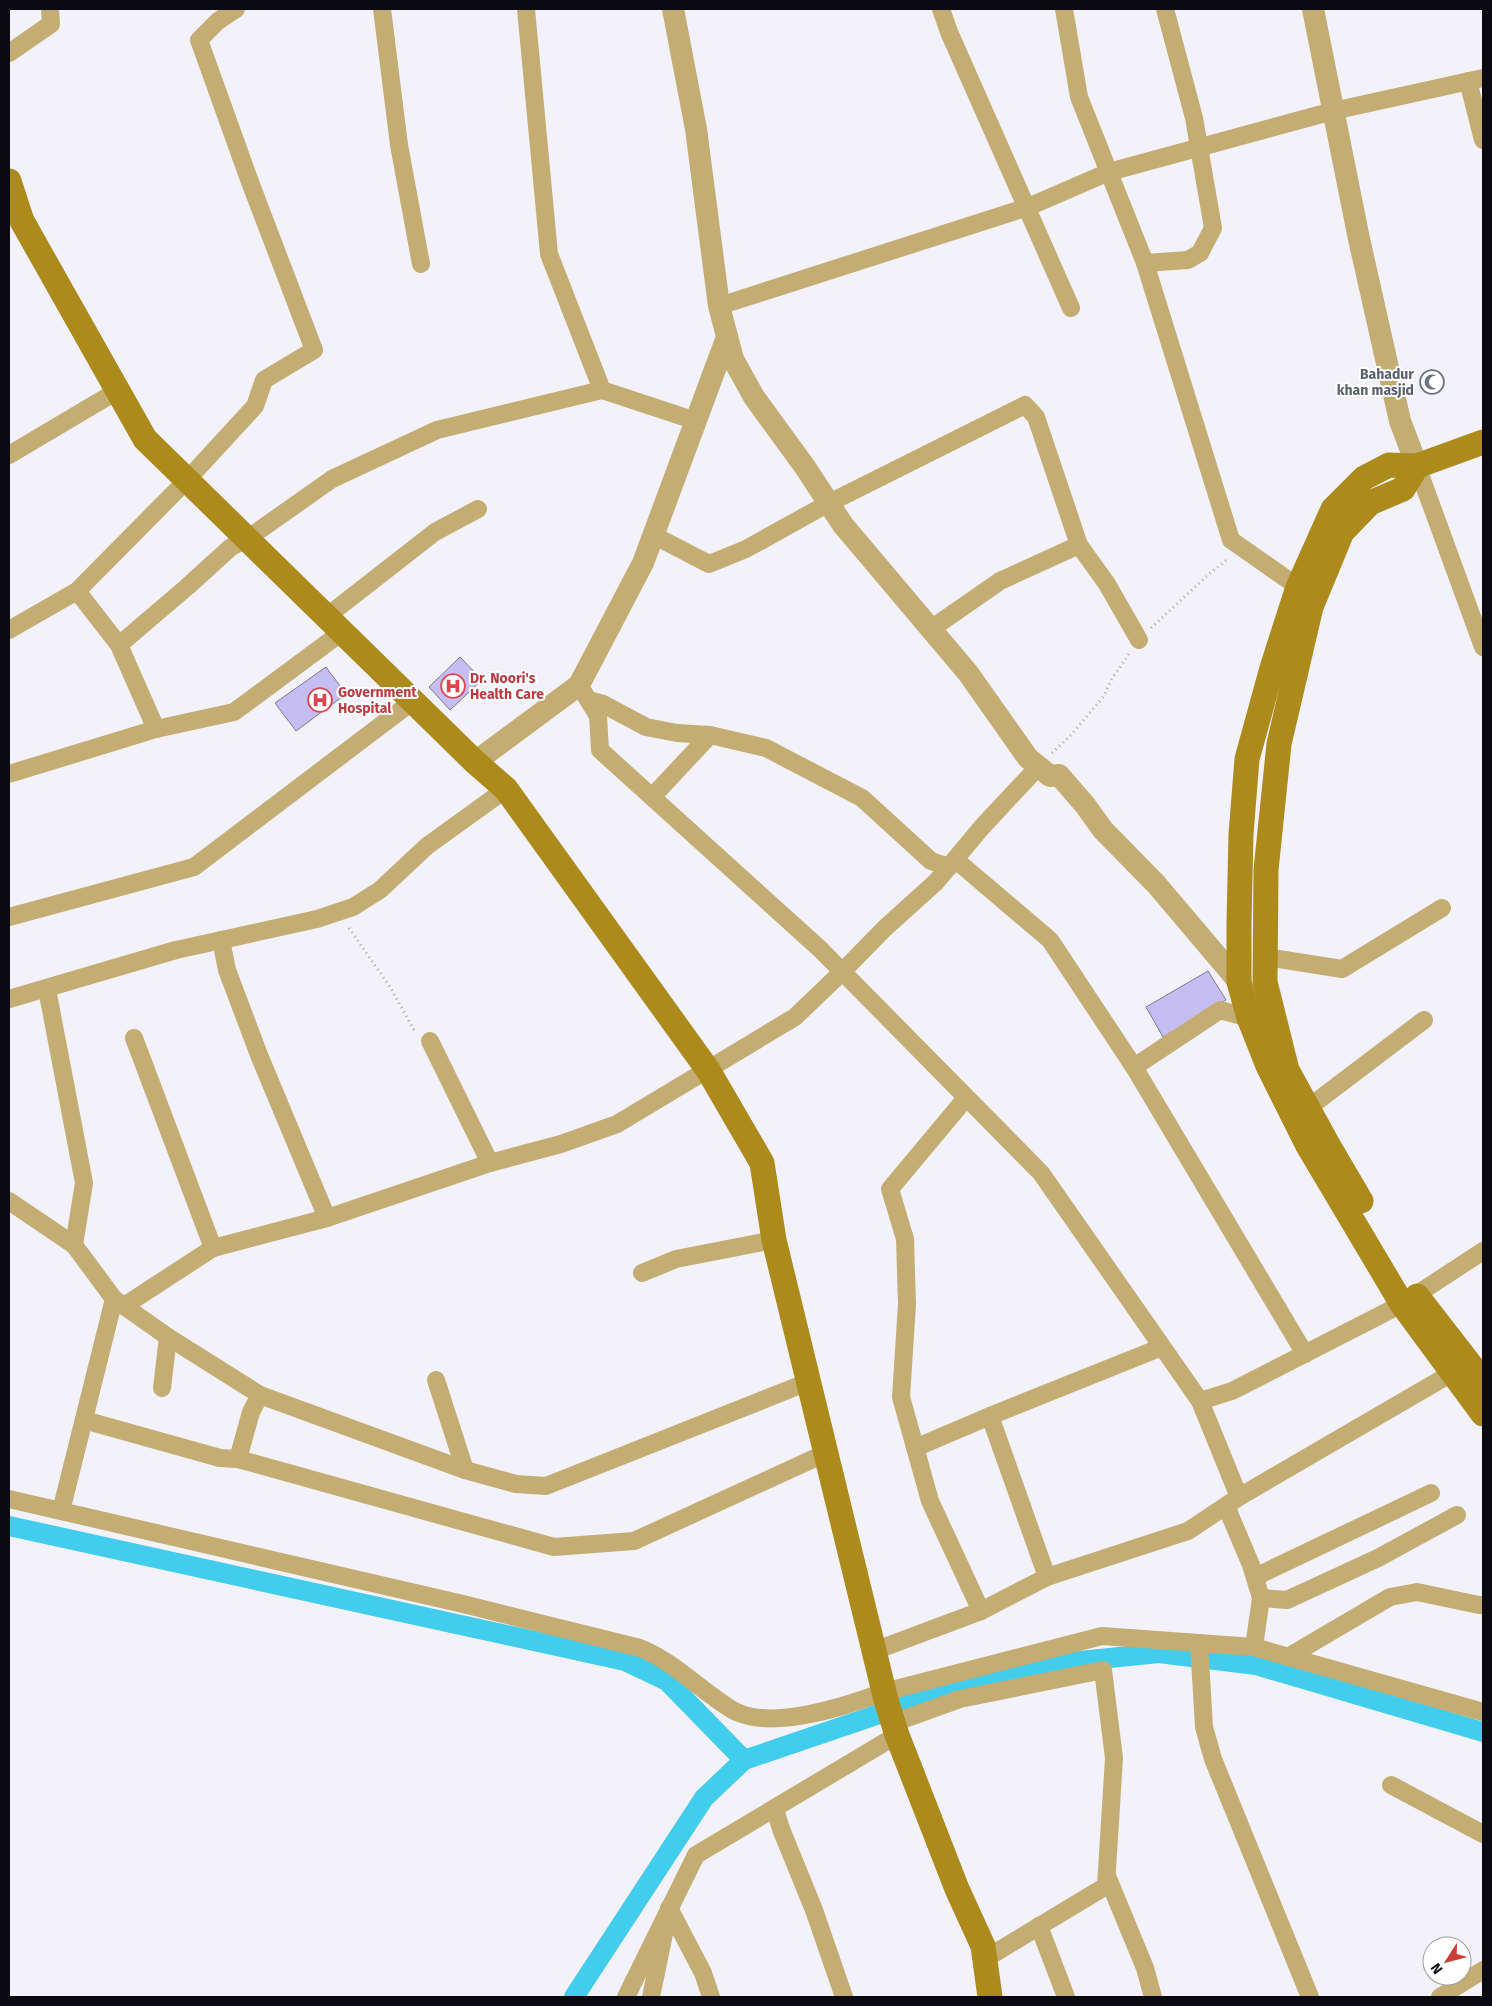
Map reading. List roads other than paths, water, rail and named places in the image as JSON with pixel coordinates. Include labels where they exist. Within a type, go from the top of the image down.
[{"type":"main road","points":[[9,181],[22,221],[145,439],[475,762],[506,789],[708,1070],[762,1163],[774,1240],[890,1714],[957,1889],[983,1946],[990,1997]]},
{"type":"main road","points":[[1483,442],[1417,466],[1389,465],[1364,478],[1333,509],[1298,587],[1272,668],[1247,759],[1241,834],[1239,982],[1249,1018],[1268,1066],[1307,1144],[1409,1299],[1483,1381]]},
{"type":"main road","points":[[1417,466],[1403,490],[1370,502],[1342,532],[1311,607],[1279,744],[1266,870],[1266,982],[1287,1070],[1409,1299],[1452,1373],[1483,1414]]},
{"type":"street","points":[[9,53],[51,24],[50,9]]},
{"type":"street","points":[[9,630],[77,591],[186,480],[255,406],[264,380],[314,350],[250,182],[199,40],[215,15],[236,9]]},
{"type":"street","points":[[382,9],[399,145],[421,264]]},
{"type":"street","points":[[526,9],[549,254],[602,390]]},
{"type":"street","points":[[672,9],[696,129],[719,306],[733,359],[754,397],[843,525],[968,673],[1028,758],[1050,776],[1059,775],[1103,830],[1156,884],[1239,982]]},
{"type":"street","points":[[941,9],[949,32],[1028,207],[1071,308]]},
{"type":"street","points":[[1064,9],[1078,97],[1145,263],[1231,540],[1298,587]]},
{"type":"street","points":[[1145,263],[1188,260],[1200,253],[1213,228],[1194,118],[1165,9]]},
{"type":"street","points":[[1312,9],[1359,239],[1400,421],[1477,608],[1483,647]]},
{"type":"street","points":[[719,306],[1028,207],[1109,172],[1333,110],[1476,80],[1483,140]]},
{"type":"street","points":[[475,762],[584,693],[643,563],[727,337]]},
{"type":"street","points":[[119,644],[188,587],[231,547],[247,539],[332,479],[437,430],[602,390],[696,422]]},
{"type":"street","points":[[9,455],[118,391]]},
{"type":"street","points":[[654,535],[709,564],[746,549],[829,503],[1025,405],[1036,417],[1079,545],[1107,584],[1139,640]]},
{"type":"street","points":[[9,774],[156,729],[234,712],[334,625],[435,532],[478,509]]},
{"type":"street","points":[[931,629],[1000,581],[1079,545]]},
{"type":"street","points":[[77,591],[119,644],[156,729]]},
{"type":"street","points":[[584,693],[646,727],[678,733],[710,735],[766,748],[862,798],[932,861],[950,867]]},
{"type":"street","points":[[584,693],[598,716],[600,750],[820,949],[1041,1174],[1200,1400],[1233,1502],[1261,1598],[1254,1647]]},
{"type":"street","points":[[9,917],[194,867],[413,701]]},
{"type":"street","points":[[652,797],[710,735]]},
{"type":"street","points":[[950,867],[982,827],[1038,767]]},
{"type":"street","points":[[9,999],[176,950],[316,919],[353,907],[380,890],[427,846],[506,789]]},
{"type":"street","points":[[61,1511],[84,1420],[119,1302],[213,1248],[327,1218],[490,1163],[561,1144],[617,1124],[795,1017],[956,861],[1050,940],[1134,1067],[1305,1354]]},
{"type":"street","points":[[1266,957],[1342,969],[1442,908]]},
{"type":"street","points":[[222,940],[227,970],[252,1038],[327,1218]]},
{"type":"street","points":[[47,989],[84,1183],[74,1245]]},
{"type":"street","points":[[1134,1067],[1220,1010],[1249,1018]]},
{"type":"street","points":[[1308,1108],[1424,1020]]},
{"type":"street","points":[[134,1038],[213,1248]]},
{"type":"street","points":[[424,1039],[490,1163]]},
{"type":"street","points":[[966,1098],[890,1189],[905,1239],[907,1304],[901,1397],[930,1501],[981,1611]]},
{"type":"street","points":[[9,1201],[74,1245],[119,1302],[168,1337],[260,1395],[466,1470],[516,1484],[546,1486],[808,1382]]},
{"type":"street","points":[[642,1273],[676,1259],[774,1240]]},
{"type":"street","points":[[1200,1400],[1232,1391],[1305,1354],[1409,1299],[1483,1251]]},
{"type":"street","points":[[162,1388],[168,1337]]},
{"type":"street","points":[[915,1448],[1162,1347]]},
{"type":"street","points":[[874,1651],[981,1611],[1047,1577],[1188,1531],[1233,1502],[1452,1373]]},
{"type":"street","points":[[436,1380],[466,1470]]},
{"type":"street","points":[[238,1459],[251,1412],[260,1395]]},
{"type":"street","points":[[990,1416],[1047,1577]]},
{"type":"street","points":[[84,1420],[220,1458],[238,1459],[554,1547],[634,1541],[826,1452]]},
{"type":"street","points":[[1255,1577],[1431,1493]]},
{"type":"street","points":[[9,1500],[463,1604],[640,1648],[658,1655],[738,1713],[757,1717],[778,1718],[818,1712],[855,1703],[890,1714],[1103,1670],[1114,1758],[1106,1886],[985,1959]]},
{"type":"street","points":[[1261,1598],[1287,1600],[1378,1558],[1457,1516]]},
{"type":"street","points":[[1288,1657],[1390,1597],[1417,1592],[1483,1605]]},
{"type":"street","points":[[626,1997],[696,1855],[775,1809],[890,1714],[1102,1636],[1254,1647],[1483,1712]]},
{"type":"street","points":[[1199,1643],[1204,1727],[1213,1759],[1310,1997]]},
{"type":"street","points":[[1391,1785],[1483,1834]]},
{"type":"street","points":[[775,1809],[781,1829],[814,1910],[844,1997]]},
{"type":"street","points":[[1107,1876],[1145,1968],[1153,1997]]},
{"type":"street","points":[[651,1997],[669,1908]]},
{"type":"street","points":[[669,1908],[703,1973],[711,1997]]},
{"type":"street","points":[[1039,1926],[1066,1997]]},
{"type":"street","points":[[1440,1997],[1483,1970]]},
{"type":"waterway","points":[[9,1526],[625,1661],[667,1681],[744,1760]]},
{"type":"waterway","points":[[574,1997],[704,1798],[744,1760],[944,1692],[1040,1665],[1159,1653],[1256,1665],[1483,1732]]},
{"type":"place","name":"Bahadur khan masjid","points":[[1432,382]]},
{"type":"place","name":"Dr. Noori's Health Care","points":[[453,686]]},
{"type":"place","name":"Government Hospital","points":[[320,700]]}]
